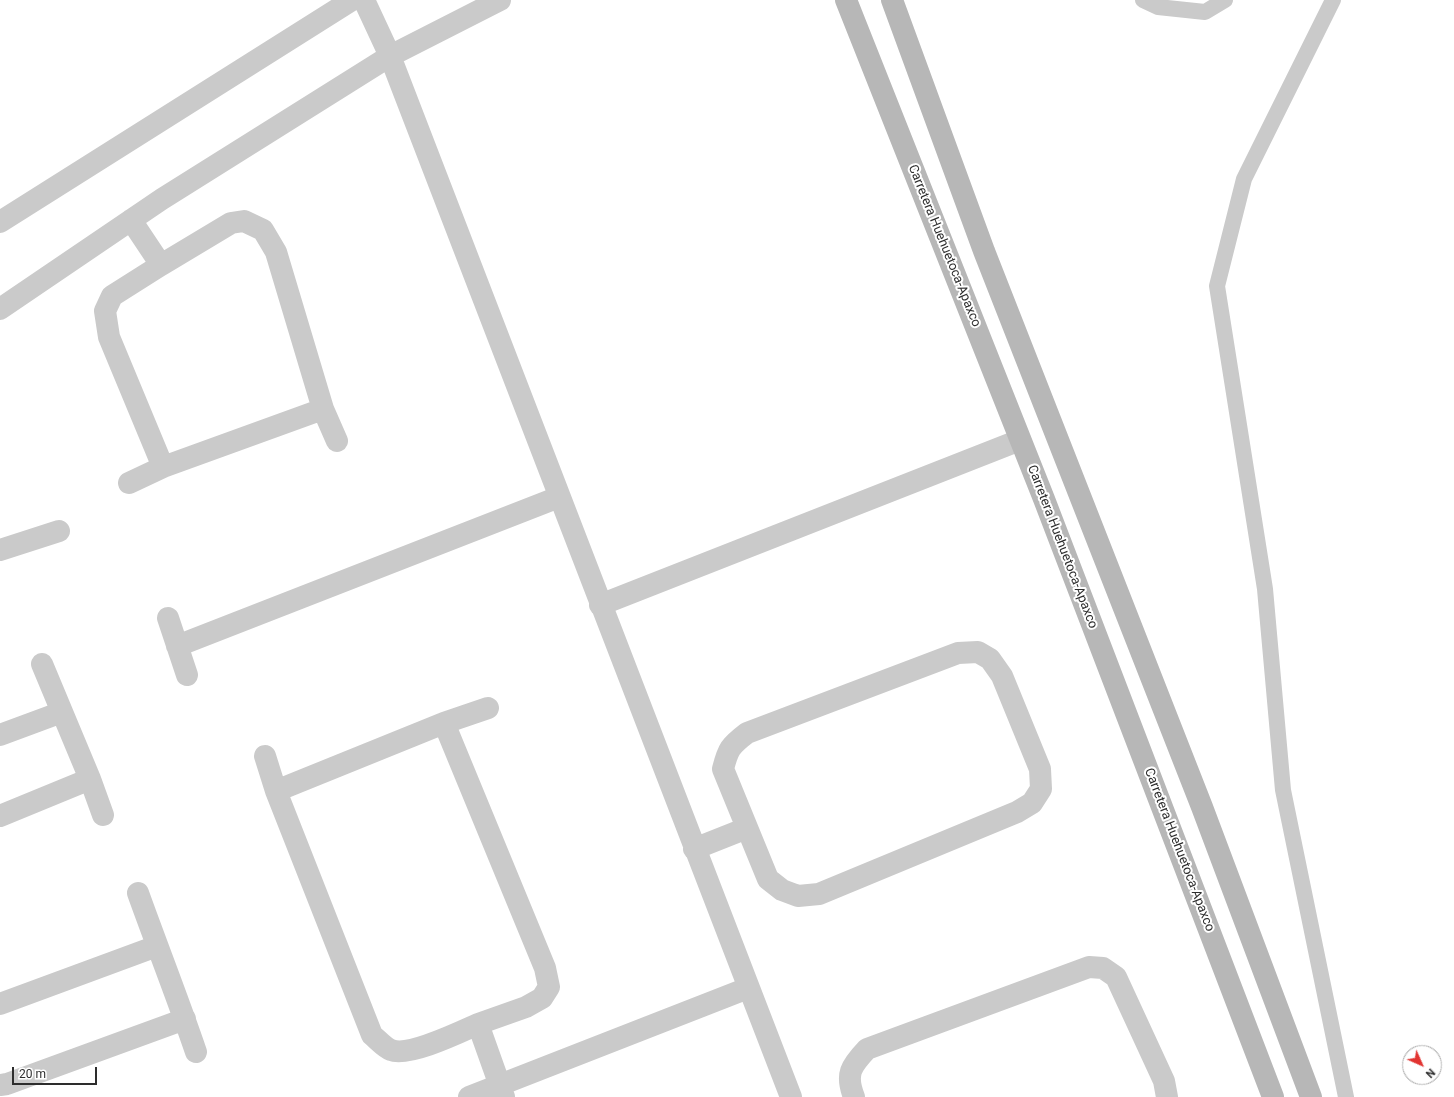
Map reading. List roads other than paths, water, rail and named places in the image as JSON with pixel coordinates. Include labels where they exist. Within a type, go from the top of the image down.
[{"type":"main road","name":"Carretera Huehuetoca-Apaxco","points":[[846,0],[1047,507],[1273,1097]]},
{"type":"main road","points":[[892,0],[984,251],[1202,808],[1311,1097]]},
{"type":"street","points":[[0,222],[352,0]]},
{"type":"street","points":[[364,0],[390,56],[694,849],[791,1097]]},
{"type":"street","points":[[0,309],[131,220],[390,56],[500,0]]},
{"type":"street","points":[[131,220],[161,265]]},
{"type":"street","points":[[163,467],[109,337],[105,312],[112,296],[231,223],[244,221],[263,230],[276,252],[323,409],[337,441]]},
{"type":"street","points":[[129,483],[163,467],[323,409]]},
{"type":"street","points":[[600,604],[1020,440]]},
{"type":"street","points":[[177,646],[559,497]]},
{"type":"street","points":[[0,549],[58,531]]},
{"type":"street","points":[[168,618],[187,675]]},
{"type":"street","points":[[978,652],[990,659],[1002,676],[1040,769],[1041,790],[1032,803],[1018,812],[819,894],[798,896],[782,890],[768,879],[747,828],[723,769],[728,752],[735,742],[747,733],[958,654],[978,652]]},
{"type":"street","points":[[42,664],[90,779],[103,815]]},
{"type":"street","points":[[276,790],[444,722],[488,708]]},
{"type":"street","points":[[0,734],[62,712]]},
{"type":"street","points":[[265,756],[276,790],[372,1035],[390,1050],[404,1051],[424,1046],[478,1024],[526,1007],[542,998],[549,987],[545,968],[444,722]]},
{"type":"street","points":[[0,816],[90,779]]},
{"type":"street","points":[[694,849],[747,828]]},
{"type":"street","points":[[138,893],[156,946],[185,1019],[196,1052]]},
{"type":"street","points":[[0,1004],[156,946]]},
{"type":"street","points":[[854,1097],[850,1074],[855,1062],[867,1049],[1089,967],[1103,968],[1116,976],[1164,1081],[1167,1097]]},
{"type":"street","points":[[469,1097],[501,1091],[748,988]]},
{"type":"street","points":[[0,1085],[7,1084],[185,1019]]},
{"type":"street","points":[[478,1024],[501,1091]]},
{"type":"lane","points":[[1143,0],[1158,7],[1204,12],[1225,0]]},
{"type":"lane","points":[[1333,0],[1244,179],[1217,286],[1265,589],[1283,790],[1346,1097]]}]
